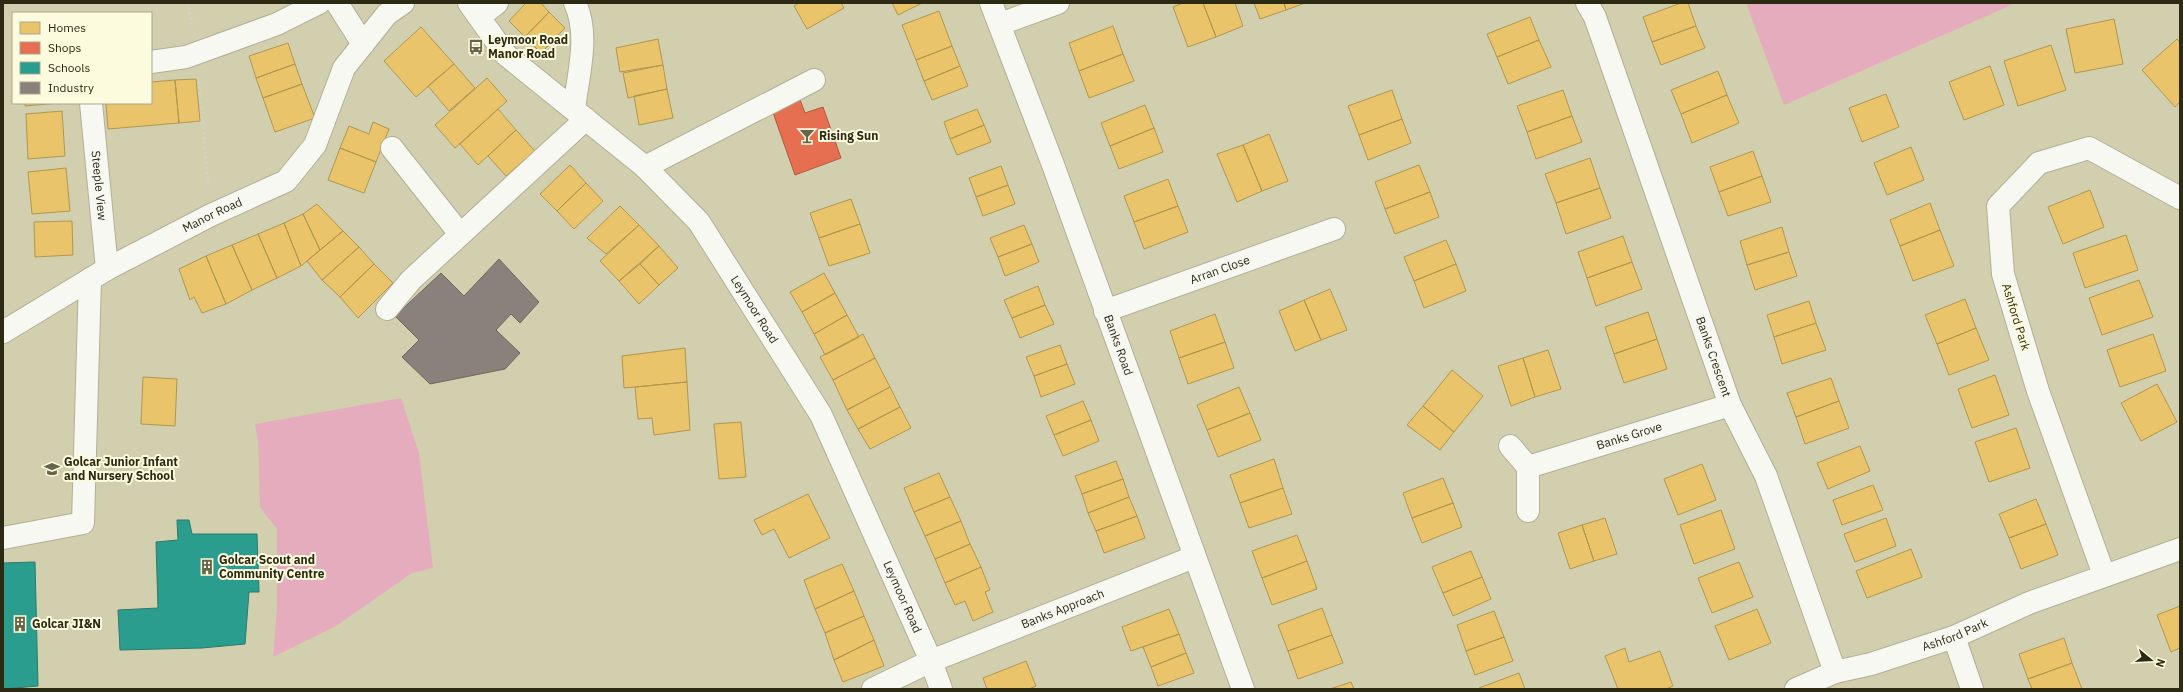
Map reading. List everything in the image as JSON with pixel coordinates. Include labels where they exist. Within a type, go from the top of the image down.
[{"type":"street","points":[[152,62],[186,57],[277,24],[319,3]]},
{"type":"street","points":[[337,3],[363,44]]},
{"type":"street","name":"Manor Road","points":[[3,332],[99,274],[210,215],[286,181],[315,145],[344,68],[387,14],[403,3]]},
{"type":"street","points":[[474,10],[497,3]]},
{"type":"street","points":[[387,309],[411,280],[460,234],[580,114],[583,38],[580,17],[575,3]]},
{"type":"street","name":"Banks Road","points":[[991,3],[1000,24],[1243,689]]},
{"type":"street","points":[[1000,24],[1058,3]]},
{"type":"street","name":"Banks Crescent","points":[[1587,3],[1595,17],[1730,405],[1766,476],[1834,672]]},
{"type":"street","name":"Leymoor Road","points":[[474,10],[506,55],[645,167],[699,222],[821,415],[931,661],[941,689]]},
{"type":"street","points":[[645,167],[814,80]]},
{"type":"street","name":"Steeple View","points":[[3,538],[83,523],[99,274],[91,104]]},
{"type":"street","points":[[392,148],[460,234]]},
{"type":"street","name":"Ashford Park","points":[[2104,575],[2038,391],[2003,274],[1998,206],[2039,163],[2089,148],[2180,198]]},
{"type":"street","name":"Arran Close","points":[[1105,311],[1334,229]]},
{"type":"street","name":"Banks Grove","points":[[1528,467],[1730,405]]},
{"type":"street","points":[[1510,446],[1528,467],[1528,511]]},
{"type":"street","name":"Ashford Park","points":[[1834,672],[1871,664],[1954,637],[2029,603],[2172,551]]},
{"type":"street","name":"Banks Approach","points":[[873,689],[931,661],[1194,557]]},
{"type":"street","points":[[1954,637],[1972,689]]},
{"type":"street","points":[[1796,689],[1834,672]]},
{"type":"path","points":[[188,3],[196,53],[210,215]]},
{"type":"shaded area","points":[[1746,3],[2016,3],[1784,105]]},
{"type":"shaded area","points":[[401,398],[419,453],[433,568],[412,573],[336,626],[273,657],[277,607],[277,529],[260,507],[258,441],[255,424]]},
{"type":"building: Homes","points":[[526,3],[541,3],[549,12],[525,37],[509,21]]},
{"type":"building: Homes","points":[[799,3],[841,3],[844,8],[807,29],[794,6]]},
{"type":"building: Homes","points":[[892,3],[922,3],[898,15]]},
{"type":"building: Homes","points":[[1183,3],[1203,3],[1216,37],[1188,47],[1173,7]]},
{"type":"building: Homes","points":[[1203,3],[1235,3],[1243,26],[1216,37]]},
{"type":"building: Homes","points":[[1254,3],[1284,3],[1286,10],[1260,19]]},
{"type":"building: Homes","points":[[1284,3],[1305,3],[1286,10]]},
{"type":"building: Homes","points":[[1681,3],[1688,3],[1696,26],[1652,42],[1643,17]]},
{"type":"building: Homes","points":[[939,11],[952,46],[916,60],[902,25]]},
{"type":"building: Homes","points":[[549,12],[565,28],[541,53],[525,37]]},
{"type":"building: Homes","points":[[1530,17],[1539,40],[1497,57],[1487,34]]},
{"type":"building: Homes","points":[[2114,19],[2123,64],[2075,73],[2066,29]]},
{"type":"building: Homes","points":[[1113,26],[1123,54],[1079,71],[1069,43]]},
{"type":"building: Homes","points":[[1696,26],[1705,48],[1661,65],[1652,42]]},
{"type":"building: Homes","points":[[421,27],[454,64],[416,97],[384,61]]},
{"type":"building: Homes","points":[[658,39],[663,65],[620,72],[616,48]]},
{"type":"building: Homes","points":[[2177,39],[2180,42],[2180,102],[2175,107],[2142,70]]},
{"type":"building: Homes","points":[[1539,40],[1551,67],[1508,84],[1497,57]]},
{"type":"building: Homes","points":[[288,43],[295,64],[256,78],[249,56]]},
{"type":"building: Homes","points":[[2051,45],[2066,90],[2018,106],[2004,61]]},
{"type":"building: Homes","points":[[952,46],[960,66],[924,81],[916,60]]},
{"type":"building: Homes","points":[[1123,54],[1134,81],[1089,98],[1079,71]]},
{"type":"building: Homes","points":[[295,64],[302,84],[263,98],[256,78]]},
{"type":"building: Homes","points":[[454,64],[475,88],[449,111],[428,86]]},
{"type":"building: Homes","points":[[663,65],[667,89],[628,98],[623,73]]},
{"type":"building: Homes","points":[[960,66],[968,86],[932,100],[924,81]]},
{"type":"building: Homes","points":[[1990,66],[2004,105],[1964,120],[1949,82]]},
{"type":"building: Homes","points":[[1718,71],[1727,95],[1681,114],[1671,90]]},
{"type":"building: Homes","points":[[487,78],[507,101],[455,148],[435,125]]},
{"type":"building: Homes","points":[[196,79],[200,121],[179,123],[175,80]]},
{"type":"building: Homes","points":[[175,80],[179,123],[108,129],[106,104],[152,104],[152,82]]},
{"type":"building: Homes","points":[[302,84],[315,118],[275,132],[263,98]]},
{"type":"building: Homes","points":[[667,89],[673,118],[639,125],[634,96]]},
{"type":"building: Homes","points":[[1392,90],[1402,119],[1359,135],[1348,106]]},
{"type":"building: Homes","points":[[1563,90],[1572,116],[1527,132],[1517,106]]},
{"type":"building: Homes","points":[[1886,94],[1899,127],[1862,142],[1849,108]]},
{"type":"building: Homes","points":[[1727,95],[1739,123],[1692,143],[1681,114]]},
{"type":"building: Homes","points":[[25,104],[47,104],[25,106]]},
{"type":"building: Homes","points":[[1145,105],[1154,128],[1110,146],[1101,123]]},
{"type":"building: Homes","points":[[498,109],[516,130],[478,165],[460,144]]},
{"type":"building: Homes","points":[[977,109],[984,125],[950,139],[944,122]]},
{"type":"building: Homes","points":[[62,111],[65,156],[28,159],[26,114]]},
{"type":"building: Homes","points":[[1572,116],[1582,142],[1536,159],[1527,132]]},
{"type":"building: Homes","points":[[1402,119],[1411,143],[1368,160],[1359,135]]},
{"type":"building: Homes","points":[[373,122],[389,129],[376,162],[340,148],[349,126],[369,134]]},
{"type":"building: Homes","points":[[984,125],[991,142],[957,155],[950,139]]},
{"type":"building: Homes","points":[[1154,128],[1163,152],[1119,169],[1110,146]]},
{"type":"building: Homes","points":[[516,130],[535,151],[506,176],[488,156]]},
{"type":"building: Homes","points":[[1269,134],[1288,181],[1262,191],[1243,145]]},
{"type":"building: Homes","points":[[1243,145],[1262,191],[1237,202],[1217,154]]},
{"type":"building: Homes","points":[[1911,147],[1924,180],[1887,195],[1874,163]]},
{"type":"building: Homes","points":[[340,148],[376,162],[364,193],[328,180]]},
{"type":"building: Homes","points":[[1753,151],[1762,176],[1719,192],[1710,167]]},
{"type":"building: Homes","points":[[1590,158],[1600,188],[1556,203],[1545,174]]},
{"type":"building: Homes","points":[[570,165],[586,183],[557,211],[540,194]]},
{"type":"building: Homes","points":[[1419,165],[1430,192],[1385,209],[1375,182]]},
{"type":"building: Homes","points":[[1001,166],[1008,185],[976,197],[969,178]]},
{"type":"building: Homes","points":[[66,168],[70,211],[32,214],[28,172]]},
{"type":"building: Homes","points":[[1762,176],[1771,202],[1728,216],[1719,192]]},
{"type":"building: Homes","points":[[1168,179],[1178,206],[1134,222],[1124,196]]},
{"type":"building: Homes","points":[[586,183],[603,201],[574,229],[557,211]]},
{"type":"building: Homes","points":[[1008,185],[1015,204],[983,216],[976,197]]},
{"type":"building: Homes","points":[[1600,188],[1611,218],[1566,234],[1556,203]]},
{"type":"building: Homes","points":[[2090,190],[2104,227],[2063,244],[2048,207]]},
{"type":"building: Homes","points":[[1430,192],[1439,217],[1395,234],[1385,209]]},
{"type":"building: Homes","points":[[851,199],[860,224],[819,238],[810,213]]},
{"type":"building: Homes","points":[[1930,203],[1940,230],[1900,246],[1890,220]]},
{"type":"building: Homes","points":[[317,204],[343,231],[320,250],[303,214]]},
{"type":"building: Homes","points":[[620,206],[639,225],[606,254],[587,238]]},
{"type":"building: Homes","points":[[1178,206],[1188,232],[1144,249],[1134,222]]},
{"type":"building: Homes","points":[[303,214],[320,250],[301,266],[284,223]]},
{"type":"building: Homes","points":[[72,221],[73,255],[35,257],[34,222]]},
{"type":"building: Homes","points":[[284,223],[301,266],[277,278],[258,234]]},
{"type":"building: Homes","points":[[860,224],[870,253],[829,266],[819,238]]},
{"type":"building: Homes","points":[[639,225],[659,246],[619,281],[600,261]]},
{"type":"building: Homes","points":[[1024,225],[1032,244],[998,257],[990,238]]},
{"type":"building: Homes","points":[[1782,227],[1789,252],[1747,265],[1740,241]]},
{"type":"building: Homes","points":[[1940,230],[1954,266],[1913,281],[1900,246]]},
{"type":"building: Homes","points":[[343,231],[359,247],[322,280],[307,261]]},
{"type":"building: Homes","points":[[258,234],[277,278],[252,290],[232,245]]},
{"type":"building: Homes","points":[[2126,235],[2138,270],[2085,288],[2073,253]]},
{"type":"building: Homes","points":[[1623,236],[1632,262],[1587,278],[1578,252]]},
{"type":"building: Homes","points":[[1446,240],[1456,264],[1414,281],[1404,257]]},
{"type":"building: Homes","points":[[1032,244],[1039,262],[1005,276],[998,257]]},
{"type":"building: Homes","points":[[232,245],[252,290],[226,304],[206,256]]},
{"type":"building: Homes","points":[[659,246],[678,268],[659,285],[640,264]]},
{"type":"building: Homes","points":[[359,247],[374,264],[340,297],[322,280]]},
{"type":"building: Homes","points":[[1789,252],[1797,276],[1755,290],[1747,265]]},
{"type":"building: Homes","points":[[206,256],[226,304],[202,313],[194,297],[190,300],[179,269]]},
{"type":"building: Homes","points":[[1632,262],[1642,289],[1596,306],[1587,278]]},
{"type":"building: Homes","points":[[374,264],[393,283],[358,318],[340,297]]},
{"type":"building: Homes","points":[[640,264],[659,285],[639,304],[619,281]]},
{"type":"building: Homes","points":[[1456,264],[1466,291],[1424,308],[1414,281]]},
{"type":"building: Homes","points":[[824,273],[835,293],[802,312],[790,292]]},
{"type":"building: Homes","points":[[2139,280],[2153,317],[2102,335],[2089,298]]},
{"type":"building: Homes","points":[[1038,286],[1045,305],[1012,318],[1004,300]]},
{"type":"building: Homes","points":[[1330,289],[1347,330],[1321,340],[1304,300]]},
{"type":"building: Homes","points":[[835,293],[847,315],[814,334],[802,312]]},
{"type":"building: Homes","points":[[1965,299],[1976,328],[1937,344],[1925,315]]},
{"type":"building: Homes","points":[[1304,300],[1321,340],[1295,351],[1279,311]]},
{"type":"building: Homes","points":[[1809,301],[1816,323],[1774,337],[1767,315]]},
{"type":"building: Homes","points":[[1045,305],[1054,324],[1020,338],[1012,318]]},
{"type":"building: Homes","points":[[1648,312],[1657,339],[1614,354],[1605,327]]},
{"type":"building: Homes","points":[[1215,314],[1225,342],[1179,358],[1170,331]]},
{"type":"building: Homes","points":[[847,315],[859,337],[825,355],[814,334]]},
{"type":"building: Homes","points":[[1816,323],[1826,350],[1782,364],[1774,337]]},
{"type":"building: Homes","points":[[1976,328],[1989,360],[1949,375],[1937,344]]},
{"type":"building: Homes","points":[[863,334],[875,358],[833,380],[820,357]]},
{"type":"building: Homes","points":[[2153,334],[2166,371],[2120,387],[2107,350]]},
{"type":"building: Homes","points":[[1657,339],[1667,369],[1624,383],[1614,354]]},
{"type":"building: Homes","points":[[1225,342],[1234,368],[1188,384],[1179,358]]},
{"type":"building: Homes","points":[[1060,345],[1067,364],[1034,376],[1026,357]]},
{"type":"building: Homes","points":[[685,348],[687,382],[624,388],[622,356]]},
{"type":"building: Homes","points":[[1548,350],[1561,389],[1535,397],[1523,358]]},
{"type":"building: Homes","points":[[875,358],[890,387],[847,410],[833,380]]},
{"type":"building: Homes","points":[[1523,358],[1535,397],[1511,406],[1498,366]]},
{"type":"building: Homes","points":[[1067,364],[1075,384],[1041,397],[1034,376]]},
{"type":"building: Homes","points":[[1452,370],[1483,396],[1454,432],[1423,406]]},
{"type":"building: Homes","points":[[1995,375],[2009,415],[1972,428],[1958,389]]},
{"type":"building: Homes","points":[[143,377],[177,379],[175,426],[141,424]]},
{"type":"building: Homes","points":[[1831,378],[1839,401],[1796,417],[1787,393]]},
{"type":"building: Homes","points":[[687,382],[690,430],[654,435],[652,418],[638,419],[635,387]]},
{"type":"building: Homes","points":[[2157,384],[2177,422],[2141,441],[2121,403]]},
{"type":"building: Homes","points":[[890,387],[900,407],[858,429],[847,410]]},
{"type":"building: Homes","points":[[1239,387],[1250,413],[1207,430],[1197,405]]},
{"type":"building: Homes","points":[[1083,401],[1091,420],[1054,435],[1046,416]]},
{"type":"building: Homes","points":[[1839,401],[1849,428],[1805,444],[1796,417]]},
{"type":"building: Homes","points":[[1423,406],[1454,432],[1440,450],[1407,425]]},
{"type":"building: Homes","points":[[900,407],[911,428],[870,449],[858,429]]},
{"type":"building: Homes","points":[[1250,413],[1261,440],[1218,457],[1207,430]]},
{"type":"building: Homes","points":[[1091,420],[1099,441],[1063,456],[1054,435]]},
{"type":"building: Homes","points":[[741,422],[746,477],[719,479],[714,424]]},
{"type":"building: Homes","points":[[2016,428],[2030,468],[1989,482],[1975,442]]},
{"type":"building: Homes","points":[[1860,446],[1870,471],[1828,489],[1817,463]]},
{"type":"building: Homes","points":[[1274,459],[1283,488],[1240,503],[1230,475]]},
{"type":"building: Homes","points":[[1116,461],[1123,479],[1082,494],[1075,476]]},
{"type":"building: Homes","points":[[1702,464],[1716,500],[1678,515],[1664,479]]},
{"type":"building: Homes","points":[[939,473],[950,497],[914,512],[904,488]]},
{"type":"building: Homes","points":[[1443,478],[1453,503],[1412,518],[1403,493]]},
{"type":"building: Homes","points":[[1123,479],[1129,497],[1088,513],[1082,494]]},
{"type":"building: Homes","points":[[1873,485],[1883,510],[1842,525],[1833,500]]},
{"type":"building: Homes","points":[[1283,488],[1292,514],[1249,528],[1240,503]]},
{"type":"building: Homes","points":[[808,494],[830,538],[789,558],[774,529],[762,535],[754,520]]},
{"type":"building: Homes","points":[[950,497],[961,521],[925,536],[914,512]]},
{"type":"building: Homes","points":[[1129,497],[1137,516],[1096,531],[1088,513]]},
{"type":"building: Homes","points":[[2036,499],[2046,524],[2009,538],[1999,514]]},
{"type":"building: Homes","points":[[1453,503],[1462,527],[1422,543],[1412,518]]},
{"type":"building: Homes","points":[[1721,510],[1735,549],[1694,564],[1680,525]]},
{"type":"building: Homes","points":[[1137,516],[1145,538],[1104,553],[1096,531]]},
{"type":"building: Homes","points":[[1605,518],[1617,554],[1594,561],[1582,525]]},
{"type":"building: Homes","points":[[1886,518],[1896,546],[1855,562],[1844,534]]},
{"type":"building: Homes","points":[[961,521],[970,544],[935,559],[925,536]]},
{"type":"building: Homes","points":[[2046,524],[2058,555],[2021,569],[2009,538]]},
{"type":"building: Homes","points":[[1582,525],[1594,561],[1570,569],[1558,533]]},
{"type":"building: Homes","points":[[1297,535],[1307,561],[1262,578],[1252,551]]},
{"type":"building: Homes","points":[[970,544],[981,567],[945,583],[935,559]]},
{"type":"building: Homes","points":[[1911,549],[1922,577],[1867,598],[1856,571]]},
{"type":"building: Homes","points":[[1471,551],[1482,577],[1443,593],[1432,567]]},
{"type":"building: Homes","points":[[1307,561],[1317,589],[1272,605],[1262,578]]},
{"type":"building: Homes","points":[[1739,562],[1753,597],[1712,613],[1698,578]]},
{"type":"building: Homes","points":[[842,564],[854,591],[815,609],[804,580]]},
{"type":"building: Homes","points":[[981,567],[990,590],[985,592],[993,612],[973,621],[965,601],[955,605],[945,583]]},
{"type":"building: Homes","points":[[1482,577],[1491,599],[1453,616],[1443,593]]},
{"type":"building: Homes","points":[[854,591],[864,616],[825,633],[815,609]]},
{"type":"building: Homes","points":[[2180,606],[2180,648],[2171,652],[2157,615]]},
{"type":"building: Homes","points":[[1322,608],[1332,635],[1288,651],[1278,625]]},
{"type":"building: Homes","points":[[1169,609],[1179,634],[1131,651],[1122,627]]},
{"type":"building: Homes","points":[[1757,609],[1771,643],[1729,660],[1715,626]]},
{"type":"building: Homes","points":[[1494,611],[1504,637],[1466,651],[1457,625]]},
{"type":"building: Homes","points":[[864,616],[874,640],[834,660],[825,633]]},
{"type":"building: Homes","points":[[1179,634],[1186,653],[1151,667],[1143,647]]},
{"type":"building: Homes","points":[[1332,635],[1343,663],[1298,679],[1288,651]]},
{"type":"building: Homes","points":[[1504,637],[1513,661],[1475,675],[1466,651]]},
{"type":"building: Homes","points":[[2064,638],[2072,663],[2028,679],[2019,654]]},
{"type":"building: Homes","points":[[874,640],[884,666],[843,682],[834,660]]},
{"type":"building: Homes","points":[[1625,648],[1629,662],[1660,651],[1673,686],[1666,689],[1618,689],[1605,656]]},
{"type":"building: Homes","points":[[1186,653],[1194,673],[1158,686],[1151,667]]},
{"type":"building: Homes","points":[[1026,661],[1036,686],[1029,689],[987,689],[983,678]]},
{"type":"building: Homes","points":[[2072,663],[2082,689],[2032,689],[2028,679]]},
{"type":"building: Homes","points":[[1519,673],[1525,689],[1479,688]]},
{"type":"building: Homes","points":[[1351,682],[1354,689],[1330,689]]},
{"type":"building: Shops","name":"Rising Sun","points":[[799,97],[805,113],[823,107],[841,158],[795,175],[771,107]]},
{"type":"building: Schools","name":"Golcar Scout and Community Centre","points":[[177,520],[189,520],[192,534],[257,534],[259,592],[249,592],[245,644],[202,648],[120,650],[118,610],[158,608],[156,542],[178,540]]},
{"type":"building: Schools","name":"Golcar JI&N","points":[[35,562],[38,686],[3,689],[3,563]]},
{"type":"building: Industry","points":[[499,259],[539,302],[520,323],[511,314],[496,330],[520,353],[505,369],[430,384],[402,357],[419,340],[395,316],[441,273],[464,296]]},
{"type":"place","name":"Leymoor Road Manor Road","points":[[476,47]]},
{"type":"place","name":"Rising Sun","points":[[807,136]]},
{"type":"place","name":"Golcar Junior Infant and Nursery School","points":[[52,469]]},
{"type":"place","name":"Golcar Scout and Community Centre","points":[[207,567]]},
{"type":"place","name":"Golcar JI&N","points":[[20,624]]}]
